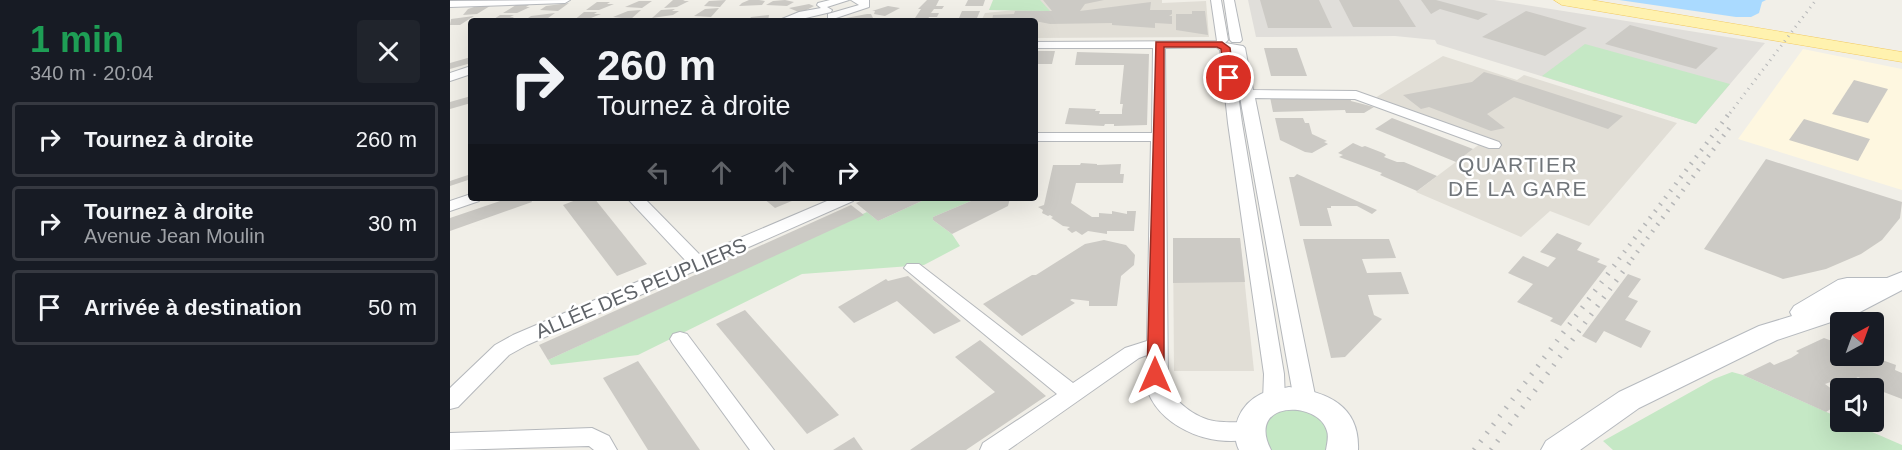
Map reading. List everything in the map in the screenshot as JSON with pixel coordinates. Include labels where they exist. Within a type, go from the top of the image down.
[{"type":"main road","points":[[1562,0],[1902,58]]},
{"type":"street","points":[[450,4],[565,0]]},
{"type":"street","points":[[826,10],[844,0]]},
{"type":"street","points":[[791,18],[826,10],[864,7],[865,3],[856,0]]},
{"type":"street","points":[[1216,0],[1228,44],[1247,94],[1305,400]]},
{"type":"street","points":[[1229,0],[1228,44],[1243,167],[1274,374],[1274,401]]},
{"type":"street","points":[[1159,44],[1156,390],[1164,401],[1187,420],[1204,428],[1252,441],[1252,418],[1261,408],[1274,401],[1289,398],[1305,400],[1323,407],[1336,418],[1344,437],[1342,450]]},
{"type":"street","points":[[1038,45],[1228,44]]},
{"type":"street","points":[[450,77],[468,71]]},
{"type":"street","points":[[1247,94],[1356,95],[1494,145]]},
{"type":"street","points":[[1038,137],[1158,137]]},
{"type":"street","points":[[1243,167],[1262,166]]},
{"type":"street","points":[[450,206],[468,200]]},
{"type":"street","points":[[638,201],[698,263]]},
{"type":"street","name":"ALLÉE DES PEUPLIERS","points":[[450,401],[502,350],[520,340],[840,201]]},
{"type":"street","points":[[913,268],[1072,394]]},
{"type":"street","points":[[1557,450],[1629,400],[1722,354],[1845,299],[1897,282]]},
{"type":"street","points":[[680,339],[763,450]]},
{"type":"street","points":[[991,450],[1132,353],[1145,348],[1155,348]]},
{"type":"street","points":[[450,442],[518,445],[592,437],[601,442],[606,450]]},
{"type":"shaded area","points":[[1015,0],[1162,0],[1162,3],[1206,1],[1209,37],[1038,38],[1038,18],[982,18],[985,13],[1015,10]]},
{"type":"shaded area","points":[[1248,0],[1494,0],[1765,43],[1696,124],[1437,44],[1435,40],[1395,36],[1256,37]]},
{"type":"shaded area","points":[[1803,49],[1902,69],[1902,190],[1738,139]]},
{"type":"shaded area","points":[[1443,56],[1517,80],[1524,75],[1677,123],[1589,226],[1550,211],[1521,237],[1416,192],[1485,140],[1375,98]]},
{"type":"shaded area","points":[[1173,238],[1240,238],[1254,371],[1174,371]]},
{"type":"green space","points":[[993,0],[1040,0],[1050,11],[989,10]]},
{"type":"green space","points":[[1585,44],[1730,84],[1696,124],[1542,76]]},
{"type":"green space","points":[[922,201],[971,201],[933,217],[933,220],[952,234],[960,246],[924,265],[802,274],[638,355],[551,365],[548,360],[867,212],[878,221]]},
{"type":"green space","points":[[1732,372],[1743,375],[1830,414],[1830,432],[1872,432],[1902,445],[1902,450],[1613,450],[1603,441],[1714,379]]},
{"type":"green space","points":[[1288,408],[1307,411],[1321,418],[1328,431],[1329,450],[1268,450],[1262,439],[1267,418]]},
{"type":"water","points":[[1619,0],[1766,0],[1762,2],[1759,13],[1751,17],[1736,17]]},
{"type":"building","points":[[673,0],[689,1],[677,7],[664,8]]},
{"type":"building","points":[[726,0],[720,7],[704,6],[709,1]]},
{"type":"building","points":[[749,0],[765,1],[762,5],[739,6]]},
{"type":"building","points":[[927,0],[939,0],[936,6],[944,6],[942,9],[934,9],[931,13],[939,13],[937,17],[928,18],[915,18],[921,9],[918,9]]},
{"type":"building","points":[[968,0],[985,0],[983,6],[965,6]]},
{"type":"building","points":[[1043,0],[1104,0],[1085,4],[1080,11],[1151,2],[1150,10],[1172,10],[1169,16],[1172,16],[1172,24],[1155,23],[1155,28],[1112,25],[1112,23],[1050,24],[1038,22],[1038,18],[992,18],[993,15],[1014,14],[1015,11],[1052,11]]},
{"type":"building","points":[[1260,0],[1319,0],[1332,28],[1268,28]]},
{"type":"building","points":[[1339,0],[1399,0],[1416,27],[1353,27]]},
{"type":"building","points":[[1421,0],[1436,0],[1488,14],[1478,20],[1440,9],[1431,14]]},
{"type":"building","points":[[639,1],[652,1],[642,8],[625,7]]},
{"type":"building","points":[[773,1],[794,2],[787,6],[766,5]]},
{"type":"building","points":[[597,2],[614,4],[599,10],[586,10]]},
{"type":"building","points":[[569,3],[558,11],[540,10],[546,6]]},
{"type":"building","points":[[809,4],[814,6],[801,13],[789,8]]},
{"type":"building","points":[[516,5],[529,5],[526,7],[530,7],[517,13],[503,13]]},
{"type":"building","points":[[490,6],[477,14],[463,15],[468,9]]},
{"type":"building","points":[[888,6],[900,8],[885,16],[874,14],[875,11],[872,11]]},
{"type":"building","points":[[719,8],[711,17],[694,16],[705,9]]},
{"type":"building","points":[[675,9],[672,11],[679,11],[673,15],[652,18],[661,10]]},
{"type":"building","points":[[641,10],[632,18],[613,17],[628,11]]},
{"type":"building","points":[[962,11],[980,11],[977,18],[959,18]]},
{"type":"building","points":[[1192,11],[1205,11],[1208,35],[1176,30],[1176,14],[1192,14]]},
{"type":"building","points":[[1526,11],[1587,28],[1545,56],[1482,37]]},
{"type":"building","points":[[584,12],[601,14],[591,18],[577,18]]},
{"type":"building","points":[[555,13],[548,18],[528,18]]},
{"type":"building","points":[[871,14],[873,18],[846,18]]},
{"type":"building","points":[[500,15],[514,15],[510,17],[513,18],[496,18]]},
{"type":"building","points":[[769,15],[768,18],[751,17]]},
{"type":"building","points":[[474,16],[460,25],[450,25],[451,19]]},
{"type":"building","points":[[1630,25],[1718,48],[1696,69],[1605,44]]},
{"type":"building","points":[[1264,48],[1297,48],[1307,76],[1271,76]]},
{"type":"building","points":[[1038,51],[1055,51],[1052,64],[1038,64]]},
{"type":"building","points":[[1077,52],[1149,54],[1147,125],[1065,124],[1069,108],[1096,109],[1095,111],[1100,111],[1099,114],[1122,114],[1123,104],[1120,104],[1124,65],[1075,65]]},
{"type":"building","points":[[468,58],[468,64],[450,69],[450,63]]},
{"type":"building","points":[[1484,72],[1623,116],[1608,129],[1514,97],[1487,114],[1505,128],[1491,131],[1429,107],[1421,109],[1403,95],[1472,82]]},
{"type":"building","points":[[1854,80],[1888,89],[1868,123],[1832,114]]},
{"type":"building","points":[[468,97],[468,104],[450,109],[450,102]]},
{"type":"building","points":[[1270,97],[1350,97],[1351,101],[1374,107],[1364,113],[1346,113],[1345,110],[1273,112]]},
{"type":"building","points":[[1275,118],[1303,118],[1305,123],[1309,123],[1312,134],[1327,141],[1324,142],[1328,144],[1312,153],[1280,140]]},
{"type":"building","points":[[1392,118],[1473,149],[1456,162],[1375,129]]},
{"type":"building","points":[[1804,119],[1870,139],[1858,161],[1789,140]]},
{"type":"building","points":[[1353,143],[1437,176],[1417,191],[1380,175],[1382,173],[1339,157],[1343,155],[1338,153]]},
{"type":"building","points":[[1766,159],[1902,202],[1900,218],[1882,240],[1861,254],[1826,269],[1783,279],[1704,249]]},
{"type":"building","points":[[1081,163],[1121,164],[1120,174],[1124,174],[1123,183],[1076,183],[1071,203],[1092,217],[1099,217],[1099,213],[1112,214],[1112,211],[1127,214],[1127,211],[1136,211],[1134,231],[1107,231],[1107,234],[1088,231],[1082,235],[1076,231],[1072,233],[1067,229],[1070,227],[1063,226],[1050,215],[1042,213],[1043,210],[1038,207],[1044,205],[1053,165],[1080,165]]},
{"type":"building","points":[[1297,174],[1377,210],[1372,214],[1357,206],[1331,206],[1327,208],[1332,226],[1300,226],[1289,177]]},
{"type":"building","points":[[468,175],[468,180],[450,186],[450,181]]},
{"type":"building","points":[[500,201],[532,202],[450,231],[450,218]]},
{"type":"building","points":[[573,201],[596,201],[647,264],[617,276],[563,205]]},
{"type":"building","points":[[767,201],[792,201],[775,208]]},
{"type":"building","points":[[860,201],[922,201],[878,221],[856,203]]},
{"type":"building","points":[[971,201],[1009,201],[1008,206],[952,234],[933,220],[933,217]]},
{"type":"building","points":[[851,205],[864,215],[548,360],[539,345]]},
{"type":"building","points":[[1557,233],[1582,243],[1577,250],[1600,259],[1597,262],[1607,266],[1561,326],[1550,321],[1553,318],[1517,302],[1533,284],[1508,273],[1523,256],[1548,267],[1556,258],[1540,252]]},
{"type":"building","points":[[1173,238],[1240,238],[1245,282],[1173,283]]},
{"type":"building","points":[[1303,239],[1389,239],[1396,258],[1362,259],[1367,273],[1401,272],[1409,294],[1368,295],[1374,315],[1382,319],[1345,357],[1331,358]]},
{"type":"building","points":[[1104,240],[1126,245],[1135,255],[1134,265],[1121,276],[1117,306],[1089,306],[1089,301],[1072,299],[1070,300],[1075,303],[1022,336],[983,304],[1032,275],[1036,275],[1085,244]]},
{"type":"building","points":[[1628,274],[1641,279],[1628,297],[1638,301],[1625,320],[1651,331],[1641,348],[1604,331],[1596,343],[1582,336]]},
{"type":"building","points":[[908,276],[961,321],[934,334],[897,301],[854,323],[838,307],[886,279],[888,281]]},
{"type":"building","points":[[745,310],[839,415],[807,434],[716,324]]},
{"type":"building","points":[[1824,338],[1830,340],[1830,366],[1884,366],[1884,361],[1896,365],[1895,370],[1902,373],[1902,399],[1884,392],[1884,378],[1830,378],[1830,382],[1825,384],[1830,388],[1830,409],[1826,412],[1743,375],[1770,362],[1774,365],[1791,358],[1799,353],[1796,351]]},
{"type":"building","points":[[980,340],[1046,396],[966,450],[910,450],[995,392],[955,357]]},
{"type":"building","points":[[638,361],[700,450],[648,450],[603,378]]},
{"type":"building","points":[[854,437],[863,450],[833,450]]},
{"type":"railway","points":[[1730,113],[1816,0]]},
{"type":"railway","points":[[1619,259],[1731,111]]},
{"type":"railway","points":[[1632,259],[1733,123]]},
{"type":"railway","points":[[1474,450],[1620,258]]},
{"type":"railway","points":[[1491,450],[1633,258]]},
{"type":"district","name":"QUARTIER DE LA GARE","points":[[1518,177]]},
{"type":"route","points":[[1155,375],[1158,301],[1157,93],[1159,44],[1219,44],[1226,48],[1229,78]]}]
